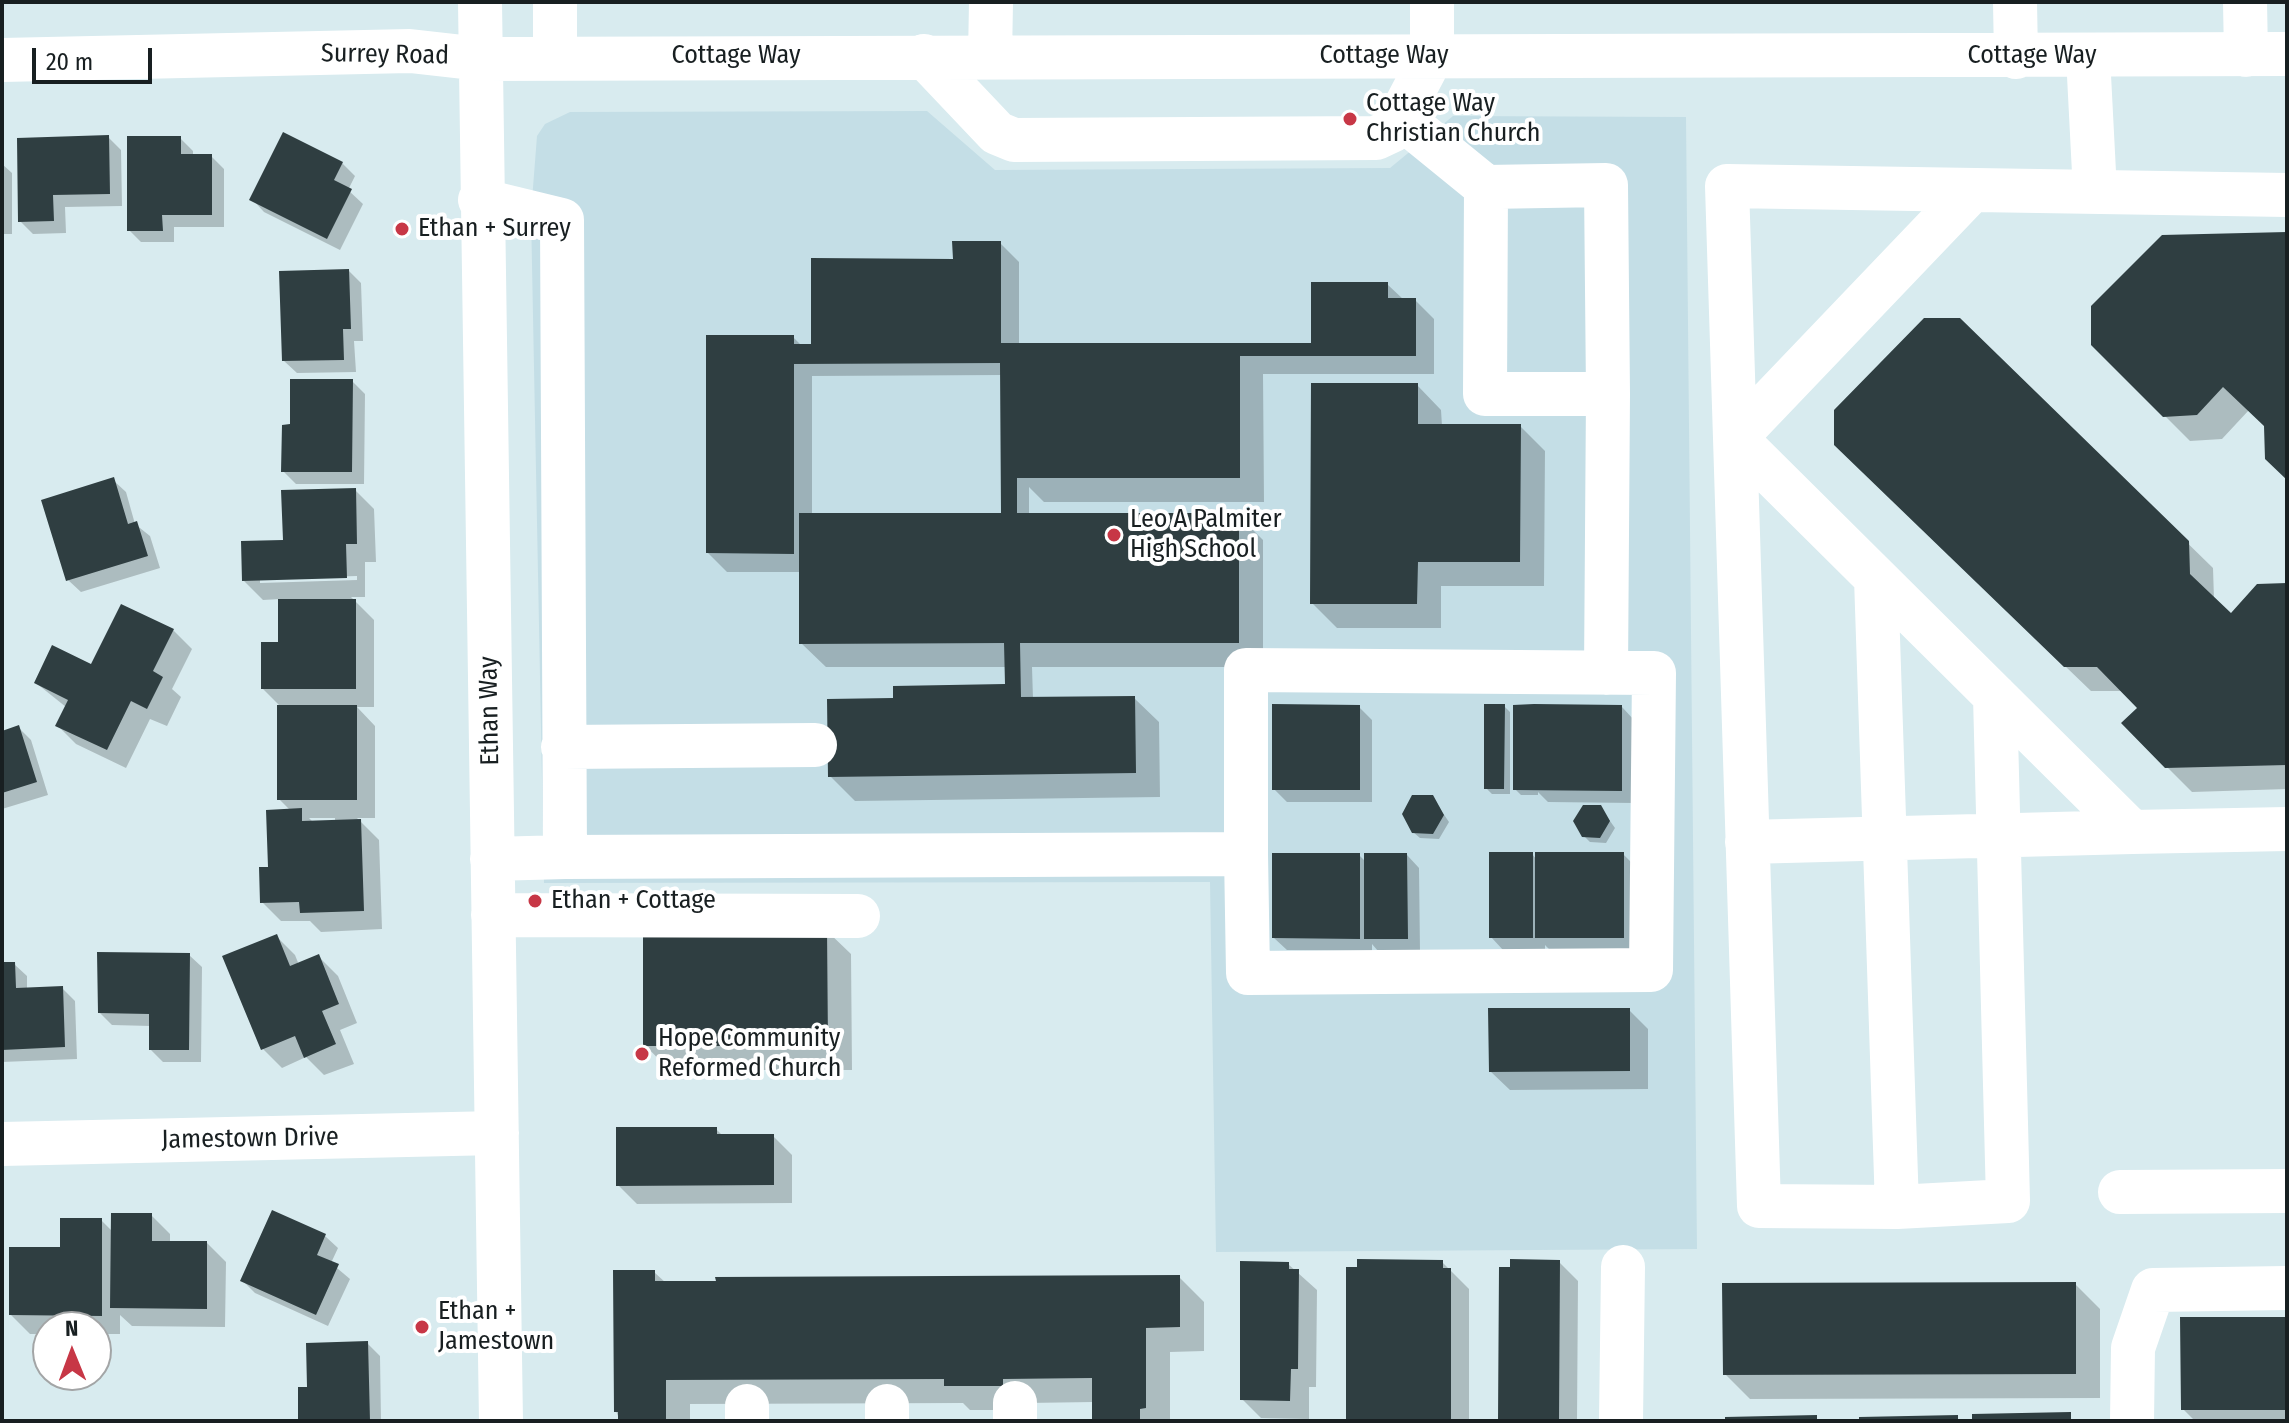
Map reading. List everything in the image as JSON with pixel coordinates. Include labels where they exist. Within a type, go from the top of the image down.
[{"type":"street","name":"Ethan Way","points":[[480,2],[480,200],[501,1421]]},
{"type":"street","points":[[555,2],[555,56]]},
{"type":"street","points":[[990,57],[991,2]]},
{"type":"street","points":[[924,56],[997,133],[1014,140],[1376,138],[1393,130],[1432,56],[1432,2]]},
{"type":"street","points":[[2015,2],[2016,57]]},
{"type":"street","points":[[2245,2],[2266,54]]},
{"type":"street","name":"Surrey Road","points":[[2,60],[410,51],[481,59]]},
{"type":"street","name":"Cottage Way","points":[[481,59],[555,56],[2016,57],[2266,54]]},
{"type":"street","points":[[2088,56],[2095,192]]},
{"type":"street","points":[[1400,117],[1486,187],[1606,185],[1606,673]]},
{"type":"street","points":[[1995,696],[2008,1201],[1897,1207],[1759,1206],[1727,186],[2287,195]]},
{"type":"street","points":[[1486,187],[1485,394],[1608,394]]},
{"type":"street","points":[[1735,438],[1972,190]]},
{"type":"street","points":[[480,200],[562,220],[565,857]]},
{"type":"street","points":[[1735,438],[2132,832]]},
{"type":"street","points":[[1876,578],[1897,1207]]},
{"type":"street","points":[[1246,670],[1654,673],[1651,970],[1248,973],[1246,854],[1246,670]]},
{"type":"street","points":[[563,747],[815,745]]},
{"type":"street","points":[[1747,842],[2287,829]]},
{"type":"street","points":[[492,859],[1246,854]]},
{"type":"street","points":[[493,915],[858,916]]},
{"type":"street","name":"Jamestown Drive","points":[[2,1144],[497,1133]]},
{"type":"street","points":[[2120,1192],[2287,1191]]},
{"type":"street","points":[[1621,1421],[1623,1267]]},
{"type":"street","points":[[2132,1421],[2133,1348],[2153,1290],[2287,1288]]},
{"type":"shaded area","name":"Leo A Palmiter High School","points":[[927,111],[995,170],[1390,168],[1453,116],[1686,117],[1697,1249],[1216,1252],[1210,882],[544,883],[531,213],[537,136],[545,124],[570,112]]},
{"type":"building","points":[[283,132],[343,162],[334,180],[352,189],[327,239],[249,200]]},
{"type":"building","points":[[109,135],[110,194],[53,195],[54,221],[18,222],[17,138]]},
{"type":"building","points":[[127,136],[181,136],[181,154],[212,154],[212,215],[162,215],[163,231],[127,231]]},
{"type":"building","points":[[2287,232],[2287,480],[2265,459],[2264,426],[2223,387],[2197,415],[2163,417],[2091,345],[2091,306],[2162,235]]},
{"type":"building","points":[[952,241],[1001,241],[1001,343],[1311,343],[1311,282],[1388,282],[1388,298],[1416,298],[1416,356],[1240,356],[1240,478],[1017,478],[1017,513],[1239,513],[1239,643],[1020,643],[1021,697],[1135,696],[1136,773],[828,777],[827,699],[893,698],[893,686],[1005,684],[1004,643],[799,644],[799,513],[1001,513],[1000,363],[794,364],[794,554],[706,553],[706,335],[794,335],[794,344],[811,344],[811,258],[953,259]]},
{"type":"building","points":[[349,269],[351,329],[343,329],[344,360],[282,361],[279,271]]},
{"type":"building","points":[[1924,318],[1960,318],[2189,541],[2190,574],[2231,613],[2257,584],[2287,583],[2287,765],[2165,768],[2121,723],[2137,708],[2097,667],[2064,667],[1834,445],[1834,410]]},
{"type":"building","points":[[290,379],[353,379],[352,472],[281,472],[282,425],[290,424]]},
{"type":"building","points":[[1311,383],[1418,383],[1418,424],[1521,424],[1520,562],[1418,562],[1417,604],[1310,604]]},
{"type":"building","points":[[114,477],[128,524],[137,521],[148,556],[66,581],[41,500]]},
{"type":"building","points":[[356,488],[357,544],[346,544],[347,578],[242,581],[241,541],[283,540],[281,490]]},
{"type":"building","points":[[278,599],[356,599],[356,689],[261,689],[261,642],[278,642]]},
{"type":"building","points":[[121,604],[174,629],[153,671],[163,677],[147,709],[131,701],[107,750],[55,726],[68,700],[34,683],[52,645],[91,664]]},
{"type":"building","points":[[1272,704],[1360,705],[1360,790],[1272,790]]},
{"type":"building","points":[[1484,704],[1505,704],[1504,789],[1484,789]]},
{"type":"building","points":[[277,705],[357,705],[357,800],[277,800]]},
{"type":"building","points":[[1513,705],[1622,705],[1622,791],[1513,790]]},
{"type":"building","points":[[19,725],[37,782],[2,793],[2,731]]},
{"type":"building","points":[[1412,795],[1433,795],[1444,815],[1433,834],[1412,833],[1402,814]]},
{"type":"building","points":[[1583,805],[1601,805],[1610,821],[1600,838],[1582,837],[1573,821]]},
{"type":"building","points":[[302,808],[302,821],[361,819],[364,911],[300,913],[299,902],[260,903],[259,867],[268,867],[266,810]]},
{"type":"building","points":[[1489,852],[1533,852],[1533,938],[1489,938]]},
{"type":"building","points":[[1535,852],[1624,852],[1624,938],[1535,938]]},
{"type":"building","points":[[1272,853],[1360,853],[1360,939],[1272,938]]},
{"type":"building","points":[[1364,853],[1407,853],[1408,939],[1364,939]]},
{"type":"building","points":[[643,927],[827,928],[828,1046],[643,1046]]},
{"type":"building","points":[[277,934],[290,966],[319,954],[339,1004],[322,1011],[336,1044],[304,1058],[295,1036],[261,1050],[222,956]]},
{"type":"building","points":[[97,952],[190,953],[189,1050],[149,1050],[149,1014],[98,1013]]},
{"type":"building","points":[[2,962],[15,962],[16,988],[63,986],[65,1047],[2,1050]]},
{"type":"building","points":[[1488,1008],[1630,1008],[1630,1071],[1489,1072]]},
{"type":"building","points":[[616,1127],[717,1127],[717,1134],[774,1134],[774,1185],[616,1186]]},
{"type":"building","points":[[272,1210],[326,1234],[317,1255],[339,1264],[316,1315],[240,1281]]},
{"type":"building","points":[[111,1213],[152,1213],[152,1241],[207,1241],[207,1309],[110,1308]]},
{"type":"building","points":[[60,1218],[102,1218],[102,1311],[32,1311],[32,1315],[9,1315],[9,1247],[60,1247]]},
{"type":"building","points":[[1357,1259],[1443,1260],[1443,1268],[1451,1268],[1451,1421],[1346,1421],[1346,1267],[1357,1267]]},
{"type":"building","points":[[1510,1259],[1560,1260],[1559,1421],[1498,1421],[1499,1267],[1510,1267]]},
{"type":"building","points":[[1240,1261],[1289,1262],[1289,1269],[1299,1269],[1298,1369],[1291,1369],[1290,1401],[1240,1400]]},
{"type":"building","points":[[613,1270],[655,1270],[655,1281],[716,1281],[715,1277],[1180,1275],[1180,1327],[1146,1328],[1146,1408],[1140,1409],[1140,1421],[1092,1421],[1092,1378],[1003,1379],[1003,1386],[944,1386],[944,1379],[666,1380],[666,1421],[618,1421],[618,1412],[614,1412]]},
{"type":"building","points":[[2076,1282],[2076,1374],[1723,1375],[1722,1283]]},
{"type":"building","points":[[2180,1317],[2287,1317],[2287,1410],[2181,1410]]},
{"type":"building","points":[[368,1341],[370,1421],[298,1421],[298,1387],[307,1387],[306,1343]]},
{"type":"building","points":[[2071,1412],[2071,1421],[1972,1421],[1972,1414]]},
{"type":"building","points":[[1817,1415],[1817,1421],[1725,1421],[1725,1417]]},
{"type":"building","points":[[1958,1415],[1958,1421],[1859,1421],[1859,1417]]},
{"type":"place","name":"Cottage Way Christian Church","points":[[1350,119]]},
{"type":"place","name":"Ethan + Surrey","points":[[402,229]]},
{"type":"place","name":"Leo A Palmiter High School","points":[[1114,535]]},
{"type":"place","name":"Ethan + Cottage","points":[[535,901]]},
{"type":"place","name":"Hope Community Reformed Church","points":[[642,1054]]},
{"type":"place","name":"Ethan + Jamestown","points":[[422,1327]]}]
